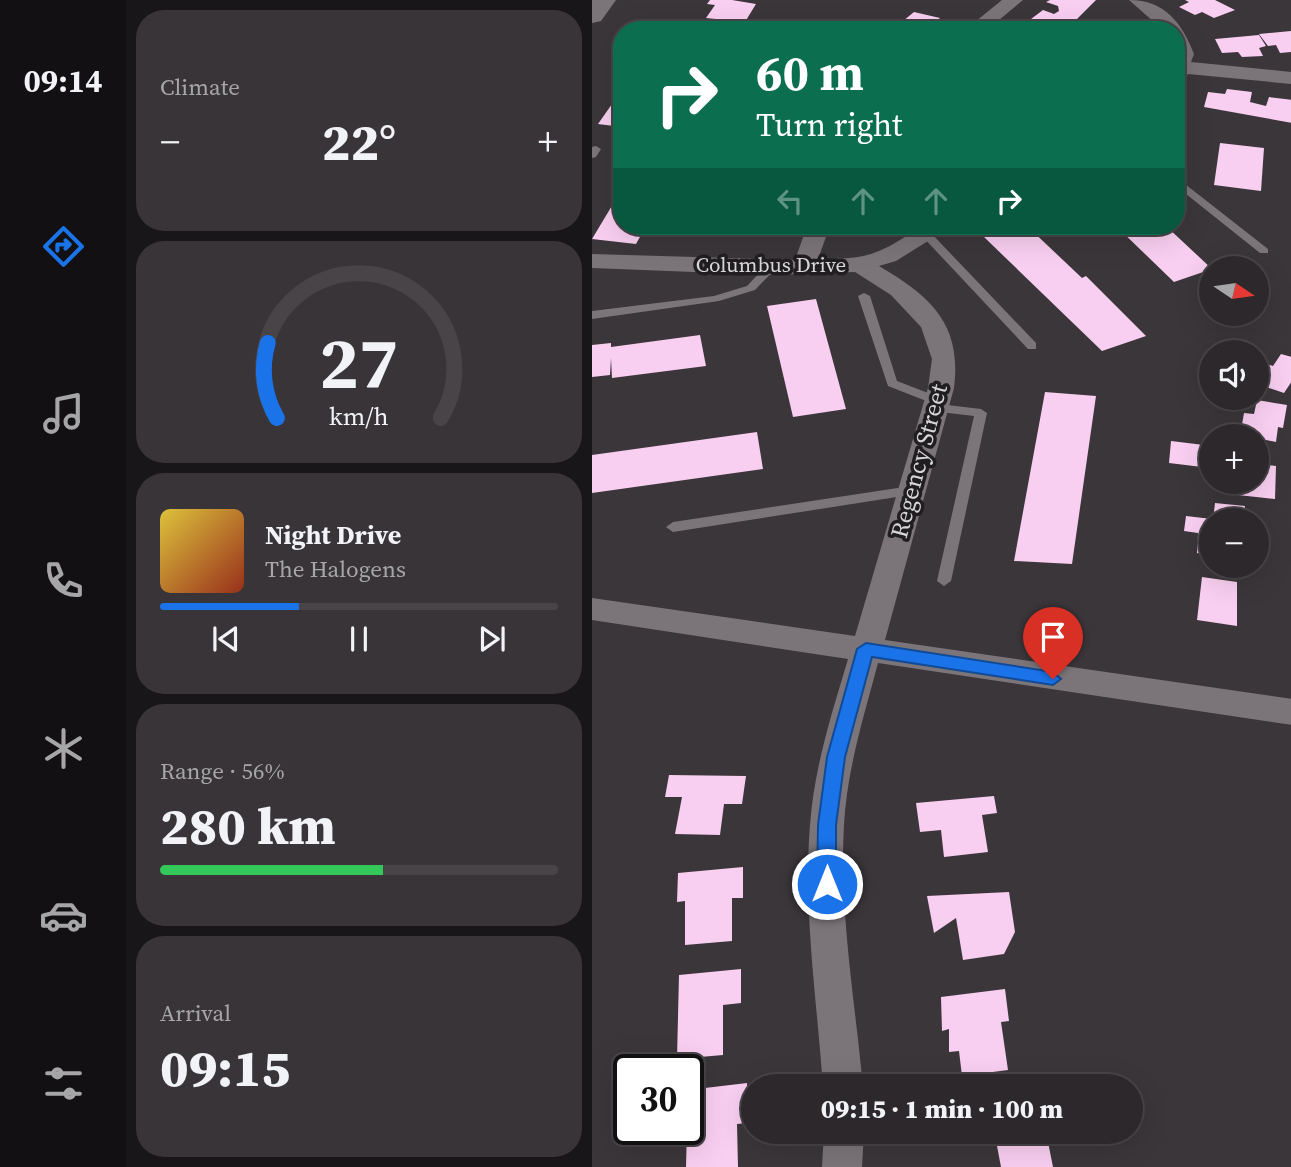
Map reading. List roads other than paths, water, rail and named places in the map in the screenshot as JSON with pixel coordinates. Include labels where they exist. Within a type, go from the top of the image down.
[{"type":"street","points":[[592,16],[604,0]]},
{"type":"street","points":[[987,21],[1014,0]]},
{"type":"street","points":[[1138,0],[1164,21]]},
{"type":"street","points":[[1185,73],[1291,78]]},
{"type":"street","points":[[804,267],[815,235]]},
{"type":"street","name":"Columbus Drive","points":[[592,261],[770,268],[859,265],[888,256],[924,235]]},
{"type":"street","name":"Regency Street","points":[[842,1074],[827,884],[827,825],[836,757],[936,405],[945,357],[933,324],[885,278],[859,265]]},
{"type":"street","points":[[592,609],[1291,712]]},
{"type":"street","points":[[842,1167],[843,1144]]},
{"type":"lane","points":[[1185,187],[1264,251]]},
{"type":"lane","points":[[937,235],[1032,346]]},
{"type":"lane","points":[[592,315],[715,299],[751,288],[770,268]]},
{"type":"lane","points":[[864,296],[892,383],[936,405],[981,413],[944,581]]},
{"type":"lane","points":[[673,527],[911,491]]}]
